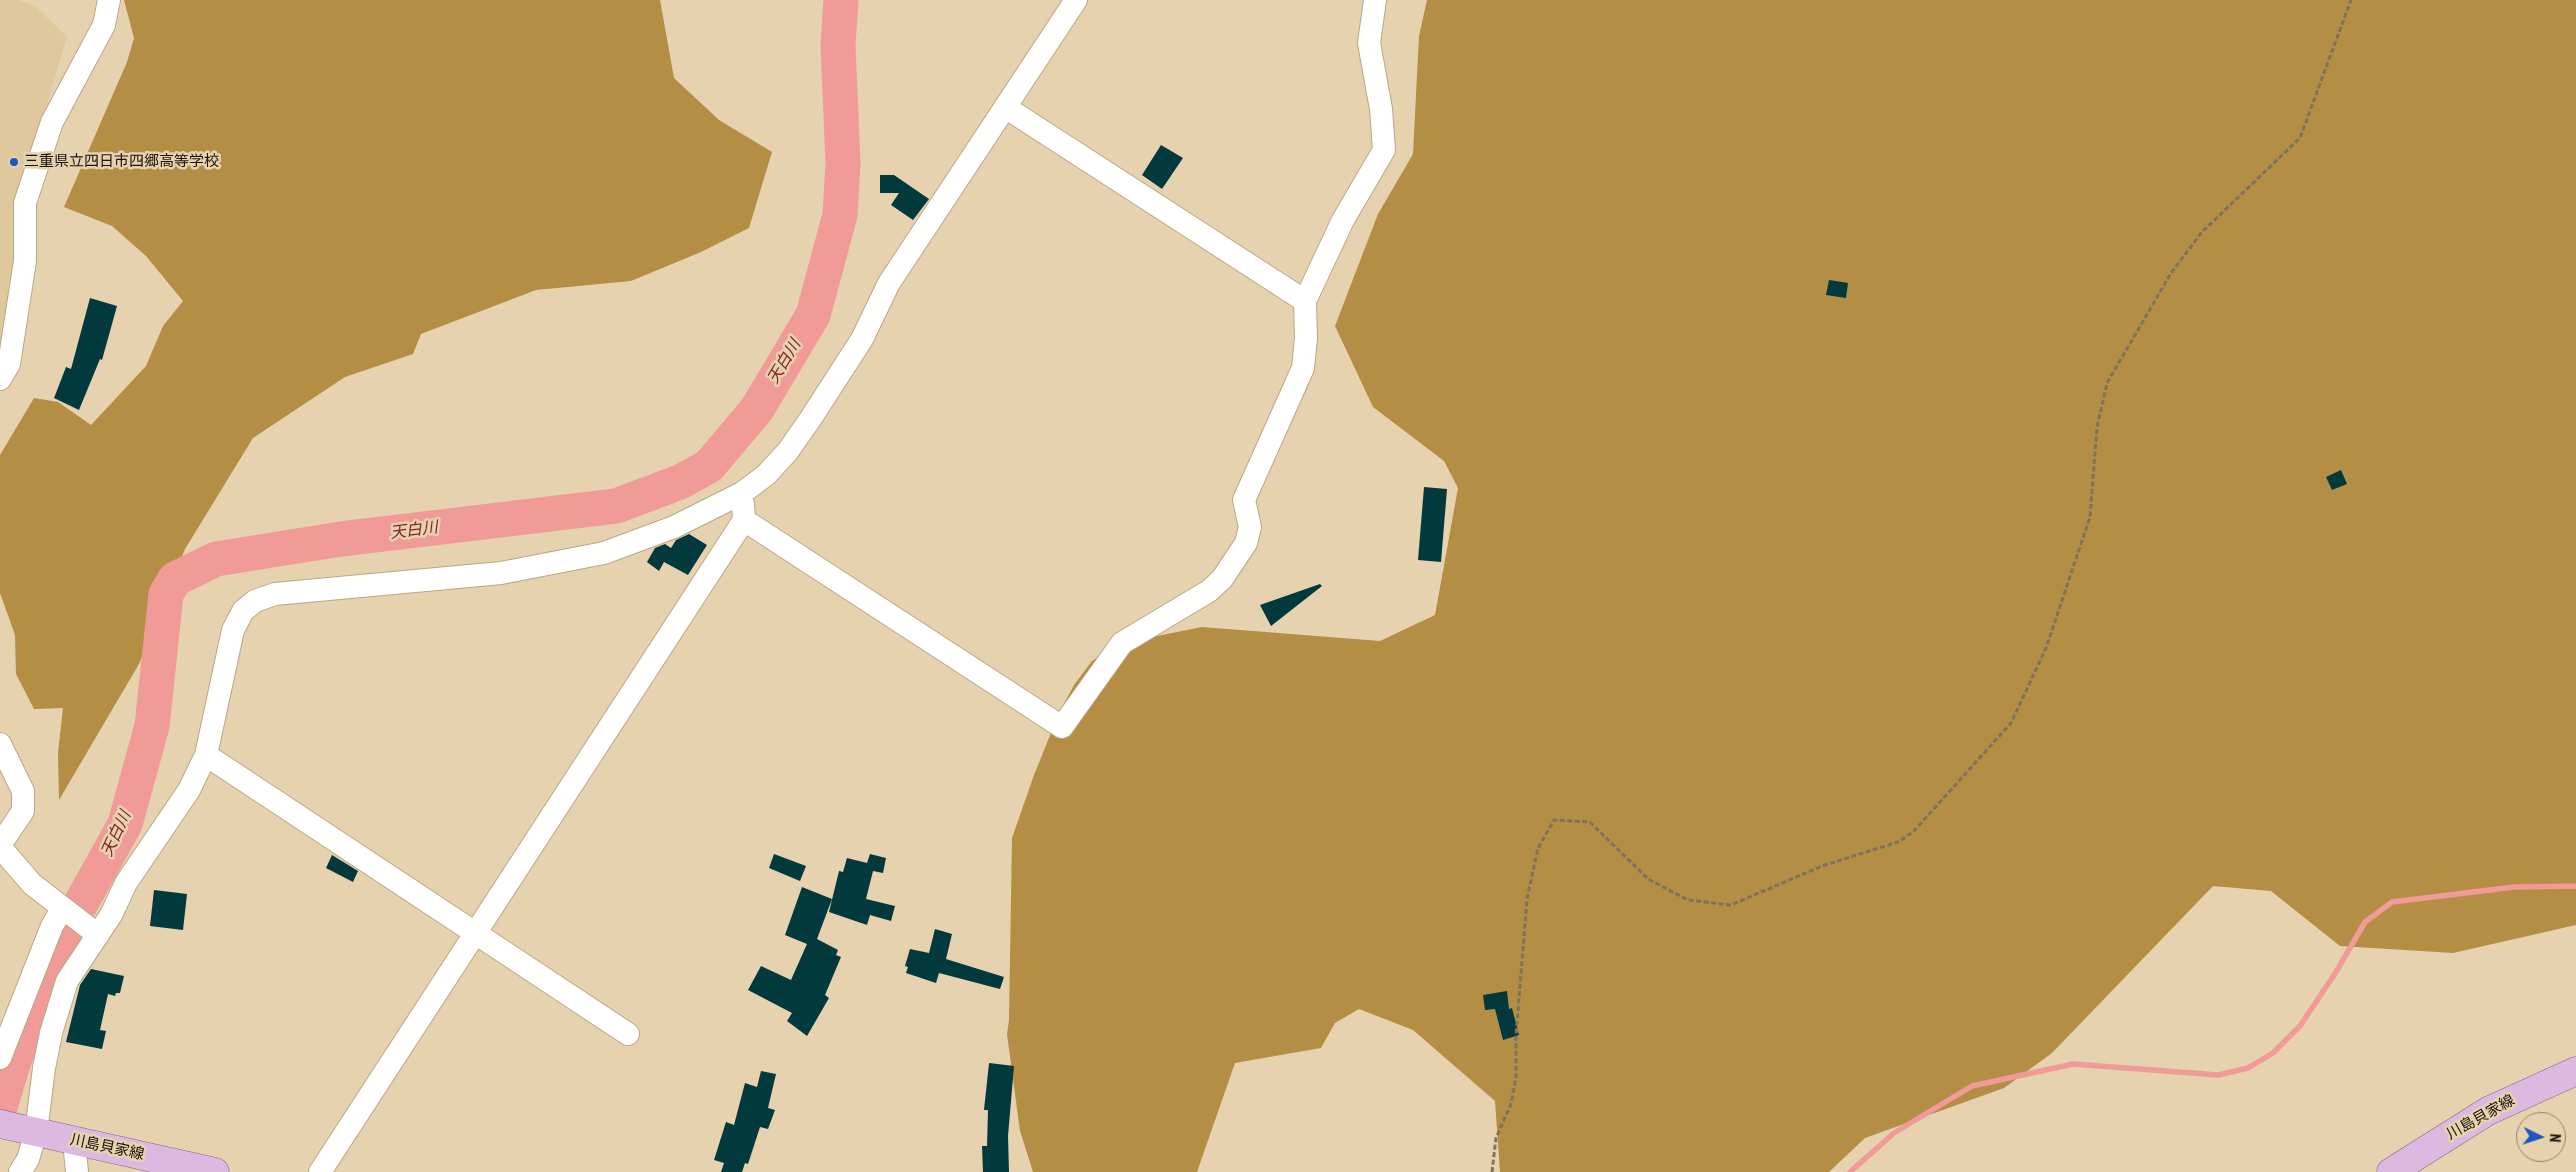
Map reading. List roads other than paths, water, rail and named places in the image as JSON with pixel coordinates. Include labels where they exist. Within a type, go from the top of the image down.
[{"type":"main road","name":"川島貝家線","points":[[2391,1172],[2488,1111],[2576,1071]]},
{"type":"main road","name":"川島貝家線","points":[[0,1124],[179,1168],[215,1172]]},
{"type":"street","points":[[0,379],[9,364],[25,261],[25,203],[52,122],[104,25],[109,0]]},
{"type":"street","points":[[20,1172],[28,1159],[36,1132],[44,1068],[61,997],[67,981],[111,915],[126,883],[189,790],[206,755],[233,630],[243,611],[263,597],[275,594],[501,573],[558,564],[604,553],[636,542],[674,527],[742,494],[766,474],[788,451],[812,418],[859,344],[889,283],[1076,0]]},
{"type":"street","points":[[744,520],[1062,727],[1122,643],[1209,591],[1222,579],[1246,543],[1250,527],[1244,500],[1303,368],[1306,348],[1305,301],[1343,220],[1384,150],[1381,109],[1369,43],[1375,0]]},
{"type":"street","points":[[1005,107],[1305,301]]},
{"type":"street","points":[[320,1172],[744,520],[742,494]]},
{"type":"street","points":[[0,744],[23,791],[24,811],[0,846],[32,884],[98,935]]},
{"type":"street","points":[[206,755],[628,1034]]},
{"type":"street","points":[[0,1058],[52,926],[62,909]]},
{"type":"street","points":[[74,1141],[77,1172]]},
{"type":"waterway","name":"天白川","points":[[0,1107],[50,959],[125,824],[152,726],[166,594],[175,579],[216,559],[341,539],[616,506],[680,482],[709,466],[757,409],[813,315],[840,215],[843,163],[838,45],[841,0]]},
{"type":"waterway","points":[[1850,1172],[1894,1133],[1972,1086],[2073,1064],[2218,1075],[2248,1068],[2273,1053],[2300,1026],[2336,972],[2365,922],[2392,902],[2514,887],[2576,886]]},
{"type":"place","name":"三重県立四日市四郷高等学校","points":[[14,162]]}]
